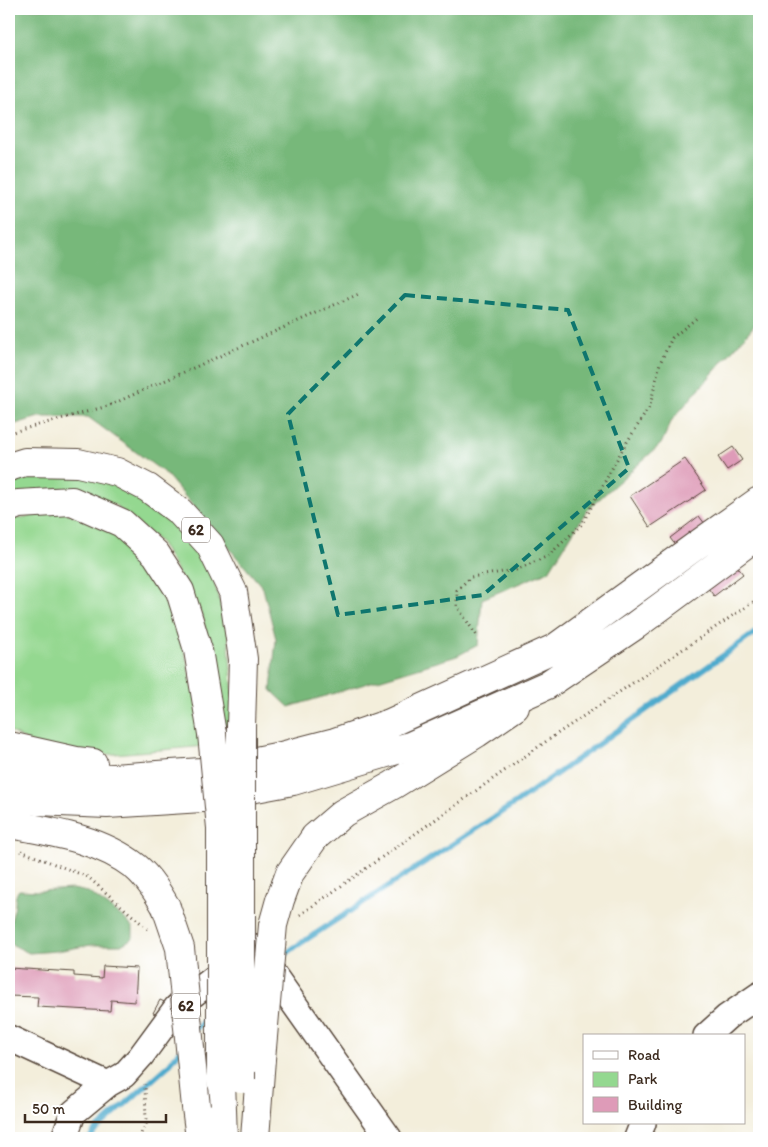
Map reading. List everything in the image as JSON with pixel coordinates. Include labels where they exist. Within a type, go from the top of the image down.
[{"type":"main road","name":"62","points":[[9,467],[25,462],[78,463],[117,472],[148,488],[180,512],[210,545],[233,592],[243,659],[231,1080],[241,1138]]},
{"type":"main road","points":[[9,508],[18,504],[72,501],[122,523],[156,554],[180,592],[198,650],[212,734],[221,828],[231,1080],[222,1138]]},
{"type":"main road","points":[[9,771],[43,775],[113,778],[201,772],[281,756],[390,724],[555,648],[759,501]]},
{"type":"main road","points":[[255,1138],[273,926],[290,873],[315,837],[343,813],[393,785],[477,733],[636,625],[759,534]]},
{"type":"main road","points":[[9,798],[107,804],[202,798],[293,781],[410,746],[547,685]]},
{"type":"main road","points":[[9,746],[76,761],[201,772]]},
{"type":"main road","name":"62","points":[[12,837],[61,833],[113,852],[137,868],[155,889],[166,907],[180,948],[200,1138]]},
{"type":"street","points":[[64,1138],[73,1113],[108,1084],[124,1075],[141,1056],[177,1007],[254,947],[389,1138]]},
{"type":"street","points":[[708,1034],[726,1018],[759,995]]},
{"type":"street","points":[[9,1038],[108,1084]]},
{"type":"street","points":[[637,1138],[642,1124]]},
{"type":"path","points":[[9,433],[108,406],[361,293]]},
{"type":"path","points":[[476,635],[457,606],[456,590],[471,577],[516,570],[548,556],[582,524],[622,450],[650,406],[660,363],[672,338],[698,316]]},
{"type":"path","points":[[295,919],[551,738],[759,598]]},
{"type":"path","points":[[12,837],[88,877],[152,933]]},
{"type":"path","points":[[140,1138],[146,1124],[145,1079]]},
{"type":"highlighted area","points":[[405,295],[568,310],[629,468],[483,595],[338,615],[288,414]]},
{"type":"green space","points":[[9,9],[759,9],[759,320],[672,420],[661,444],[587,510],[549,571],[482,599],[478,645],[457,656],[289,707],[271,690],[276,639],[263,588],[166,474],[88,417],[39,417],[9,426]]},
{"type":"green space","points":[[90,474],[132,487],[175,519],[208,561],[228,631],[235,723],[224,727],[203,617],[161,543],[115,505],[59,488],[9,499],[9,476]]},
{"type":"green space","points":[[61,510],[124,538],[152,566],[170,602],[181,635],[206,746],[103,755],[33,744],[9,731],[9,520]]},
{"type":"green space","points":[[73,889],[88,892],[124,918],[133,928],[133,938],[121,945],[91,945],[57,951],[29,953],[9,943],[10,926],[19,890]]},
{"type":"building","points":[[733,447],[742,460],[727,470],[718,457]]},
{"type":"building","points":[[685,459],[706,490],[650,527],[630,496]]},
{"type":"building","points":[[699,516],[743,574],[714,596],[670,538]]},
{"type":"building","points":[[103,966],[137,968],[135,1002],[111,1000],[110,1011],[37,1007],[38,997],[9,996],[9,968],[74,972],[74,976],[102,978]]},
{"type":"building","points":[[160,1000],[169,1004],[162,1017],[153,1013]]},
{"type":"waterway","points":[[279,959],[517,802],[759,630]]},
{"type":"waterway","points":[[197,1028],[212,1011]]},
{"type":"waterway","points":[[90,1138],[94,1132],[168,1066],[181,1049]]}]
